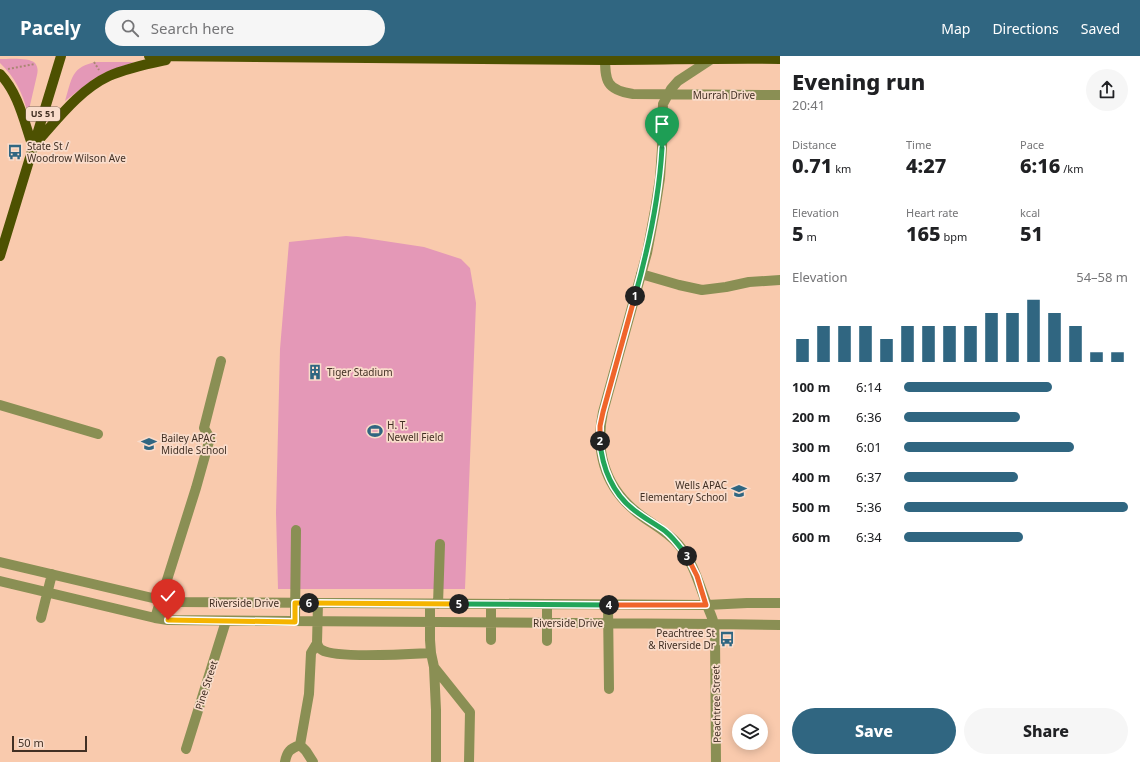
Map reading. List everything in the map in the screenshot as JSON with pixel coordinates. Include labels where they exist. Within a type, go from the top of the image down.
[{"type":"main road","name":"US 51","points":[[0,256],[61,56]]},
{"type":"main road","points":[[149,56],[605,58],[677,60],[713,58],[780,58]]},
{"type":"main road","points":[[33,148],[71,104],[92,86],[109,76],[131,68],[183,56]]},
{"type":"main road","points":[[3,72],[17,100],[33,148]]},
{"type":"street","points":[[605,58],[606,76],[609,84],[614,88],[623,93],[668,94]]},
{"type":"street","name":"Peachtree Street","points":[[713,58],[678,81],[668,94],[663,104],[661,163],[656,210],[647,253],[600,426],[600,443],[606,473],[612,485],[633,510],[666,532],[679,545],[697,576],[714,624],[716,762]]},
{"type":"street","name":"Murrah Drive","points":[[668,94],[780,95]]},
{"type":"street","points":[[641,274],[702,290],[748,282],[780,280]]},
{"type":"street","points":[[155,618],[196,488],[210,438],[204,428],[222,362]]},
{"type":"street","points":[[0,405],[98,434]]},
{"type":"street","points":[[295,622],[296,530]]},
{"type":"street","points":[[436,762],[436,710],[430,622],[434,604],[440,544]]},
{"type":"street","name":"Riverside Drive","points":[[0,562],[161,600],[179,602],[608,605],[780,603]]},
{"type":"street","points":[[41,618],[52,574]]},
{"type":"street","name":"Riverside Drive","points":[[0,581],[168,620],[780,625]]},
{"type":"street","points":[[318,603],[317,643],[318,647],[323,651],[331,654],[431,653]]},
{"type":"street","points":[[491,604],[491,640]]},
{"type":"street","points":[[547,604],[547,641]]},
{"type":"street","points":[[608,605],[609,689]]},
{"type":"street","name":"Pine Street","points":[[186,749],[226,621]]},
{"type":"street","points":[[300,745],[309,694],[311,653],[317,643]]},
{"type":"street","points":[[434,667],[470,712],[469,762]]},
{"type":"street","points":[[285,762],[286,755],[291,749],[300,745]]},
{"type":"street","points":[[300,745],[313,762]]},
{"type":"path","points":[[94,62],[102,75]]},
{"type":"path","points":[[3,72],[35,64]]},
{"type":"shaded area","points":[[0,59],[23,59],[32,61],[36,64],[38,69],[28,114],[18,86],[0,63]]},
{"type":"shaded area","points":[[97,62],[134,62],[106,72],[92,80],[65,101],[71,80],[77,70],[88,64]]},
{"type":"shaded area","name":"H. T. Newell Field","points":[[346,236],[424,247],[461,259],[470,268],[476,303],[465,589],[278,589],[276,513],[280,349],[289,242]]},
{"type":"place","name":"State St / Woodrow Wilson Ave","points":[[15,152]]},
{"type":"place","name":"Tiger Stadium","points":[[315,372]]},
{"type":"place","name":"H. T. Newell Field","points":[[375,431]]},
{"type":"place","name":"Bailey APAC Middle School","points":[[149,444]]},
{"type":"place","name":"Wells APAC Elementary School","points":[[739,491]]},
{"type":"place","name":"Peachtree St & Riverside Dr","points":[[727,639]]},
{"type":"route","points":[[168,620],[295,622],[295,603],[706,605],[697,576],[679,545],[666,532],[633,510],[612,485],[606,473],[600,443],[600,426],[603,412],[647,253],[656,210],[662,148]]}]
